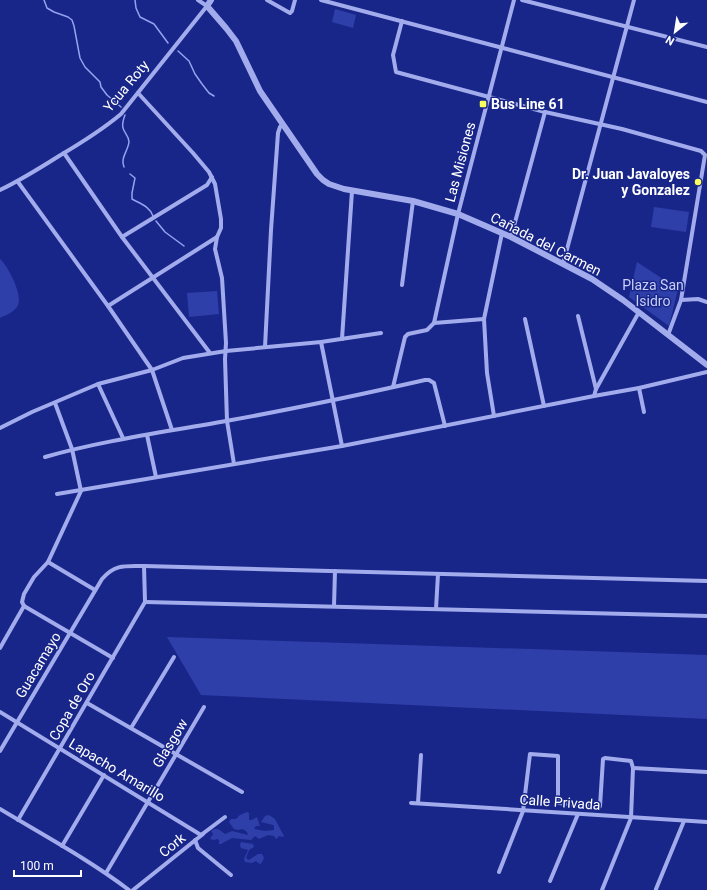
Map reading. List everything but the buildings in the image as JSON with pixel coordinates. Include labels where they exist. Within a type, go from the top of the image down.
[{"type":"street","points":[[198,0],[207,6]]},
{"type":"street","name":"Ycua Roty","points":[[0,190],[18,182],[109,124],[121,114],[211,0]]},
{"type":"street","points":[[268,0],[290,13],[295,0]]},
{"type":"street","points":[[321,0],[707,102]]},
{"type":"street","name":"Las Misiones","points":[[434,323],[458,214],[514,0]]},
{"type":"street","points":[[522,0],[707,47]]},
{"type":"street","points":[[563,264],[634,0]]},
{"type":"street","name":"Cañada del Carmen","points":[[207,6],[236,41],[260,91],[320,177],[329,184],[352,191],[413,202],[458,214],[511,237],[592,279],[639,312],[707,364]]},
{"type":"street","points":[[402,21],[393,55],[396,72],[545,112],[601,124],[701,150],[705,155],[681,300],[668,335]]},
{"type":"street","points":[[138,92],[178,135],[212,178],[215,184],[221,219],[221,228],[217,237],[215,249],[222,278],[226,343],[226,421],[234,464]]},
{"type":"street","points":[[511,237],[545,112]]},
{"type":"street","points":[[264,347],[270,230],[278,133],[283,124]]},
{"type":"street","points":[[64,153],[122,237],[210,353]]},
{"type":"street","points":[[122,237],[207,185],[212,178]]},
{"type":"street","points":[[18,182],[108,306],[152,370],[172,430]]},
{"type":"street","points":[[342,339],[352,191]]},
{"type":"street","points":[[402,285],[413,202]]},
{"type":"street","points":[[494,416],[487,373],[484,319],[502,233]]},
{"type":"street","points":[[108,306],[217,237]]},
{"type":"street","points":[[681,300],[698,299],[707,302]]},
{"type":"street","points":[[594,396],[596,389],[639,312]]},
{"type":"street","points":[[578,316],[596,389]]},
{"type":"street","points":[[393,387],[405,337],[408,334],[427,330],[434,323],[484,319]]},
{"type":"street","points":[[525,319],[544,406]]},
{"type":"street","points":[[0,428],[32,412],[98,384],[152,370],[183,358],[210,353],[321,342],[382,333]]},
{"type":"street","points":[[321,342],[342,446]]},
{"type":"street","points":[[56,494],[342,446],[639,388],[707,372]]},
{"type":"street","points":[[45,457],[72,449],[123,438],[226,421],[425,380],[429,380],[434,383],[444,426]]},
{"type":"street","points":[[98,384],[123,438]]},
{"type":"street","points":[[639,388],[644,412]]},
{"type":"street","points":[[55,403],[72,449],[81,491],[48,562],[41,568],[28,585],[22,602],[24,606],[113,658]]},
{"type":"street","points":[[146,435],[156,477]]},
{"type":"street","points":[[48,562],[95,590]]},
{"type":"street","name":"Guacamayo","points":[[0,751],[102,579],[108,572],[119,566],[707,581]]},
{"type":"street","points":[[144,566],[145,602],[707,616]]},
{"type":"street","points":[[334,606],[335,571]]},
{"type":"street","points":[[436,609],[438,574]]},
{"type":"street","name":"Copa de Oro","points":[[18,820],[145,602]]},
{"type":"street","points":[[0,648],[24,606]]},
{"type":"street","points":[[131,728],[174,657]]},
{"type":"street","points":[[87,703],[242,792]]},
{"type":"street","name":"Glasgow","points":[[106,873],[204,707]]},
{"type":"street","name":"Lapacho Amarillo","points":[[0,712],[201,835],[225,817]]},
{"type":"street","points":[[499,872],[523,810],[531,754],[558,756],[557,802],[600,807],[604,759],[631,761],[633,768],[631,818],[602,890]]},
{"type":"street","points":[[418,804],[421,755]]},
{"type":"street","points":[[633,768],[707,772]]},
{"type":"street","points":[[62,846],[104,775]]},
{"type":"street","name":"Calle Privada","points":[[411,803],[707,822]]},
{"type":"street","points":[[0,809],[106,873],[129,890]]},
{"type":"street","points":[[550,881],[578,814]]},
{"type":"street","name":"Cork","points":[[133,890],[225,817]]},
{"type":"street","points":[[656,889],[684,821]]},
{"type":"street","points":[[196,840],[198,848],[231,875]]},
{"type":"green space","points":[[335,9],[356,15],[353,28],[332,22]]},
{"type":"green space","points":[[654,207],[689,212],[686,232],[651,227]]},
{"type":"green space","points":[[0,259],[14,281],[19,300],[15,310],[0,318]]},
{"type":"green space","name":"Plaza San Isidro","points":[[637,262],[678,289],[669,326],[629,297]]},
{"type":"green space","points":[[217,291],[219,314],[189,317],[187,293]]},
{"type":"green space","points":[[167,637],[707,655],[707,719],[201,695]]},
{"type":"green space","points":[[247,812],[249,813],[249,820],[257,817],[260,826],[256,826],[254,829],[265,831],[274,830],[273,825],[261,822],[265,816],[269,815],[275,819],[284,836],[279,836],[276,839],[274,836],[268,835],[259,839],[255,836],[251,840],[232,838],[221,844],[219,844],[219,840],[217,839],[210,839],[213,834],[211,831],[215,829],[218,829],[225,834],[232,831],[248,835],[243,829],[234,829],[229,822],[231,819],[236,819],[240,815]]},
{"type":"green space","points":[[241,842],[253,844],[254,847],[249,850],[246,858],[249,860],[258,854],[262,854],[264,858],[261,864],[256,861],[252,863],[245,862],[244,859],[248,850],[241,848]]},
{"type":"waterway","points":[[44,0],[47,8],[72,20],[80,58],[85,67],[100,82],[101,87],[107,95],[121,107]]},
{"type":"waterway","points":[[135,0],[136,8],[140,17],[154,24],[168,43]]},
{"type":"waterway","points":[[178,51],[189,61],[202,84],[209,93],[214,96]]},
{"type":"waterway","points":[[124,167],[123,161],[129,142],[129,139],[123,129],[125,115]]},
{"type":"waterway","points":[[130,174],[135,178],[132,199],[147,208],[153,216]]},
{"type":"waterway","points":[[156,221],[165,232],[184,246]]},
{"type":"place","name":"Bus Line 61","points":[[483,104]]},
{"type":"place","name":"Dr. Juan Javaloyes y Gonzalez","points":[[698,182]]}]
